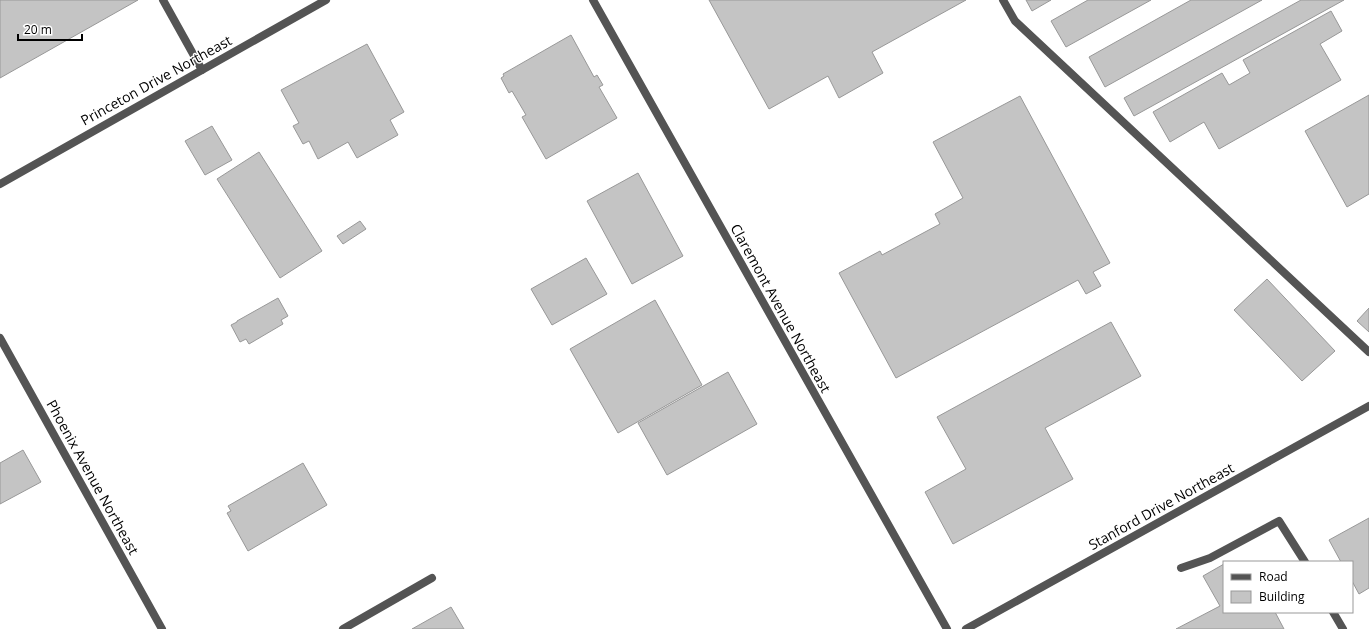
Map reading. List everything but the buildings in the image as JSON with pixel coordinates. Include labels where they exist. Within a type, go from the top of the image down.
[{"type":"street","points":[[163,0],[202,70]]},
{"type":"street","name":"Princeton Drive Northeast","points":[[0,184],[326,0]]},
{"type":"street","name":"Claremont Avenue Northeast","points":[[593,0],[947,629]]},
{"type":"street","points":[[1003,0],[1015,21],[1369,352]]},
{"type":"street","name":"Phoenix Avenue Northeast","points":[[0,338],[162,629]]},
{"type":"street","name":"Stanford Drive Northeast","points":[[966,629],[1369,406]]},
{"type":"street","points":[[1181,568],[1210,558],[1278,521],[1304,561]]},
{"type":"street","points":[[343,629],[432,578]]},
{"type":"street","points":[[1334,613],[1343,629]]}]
